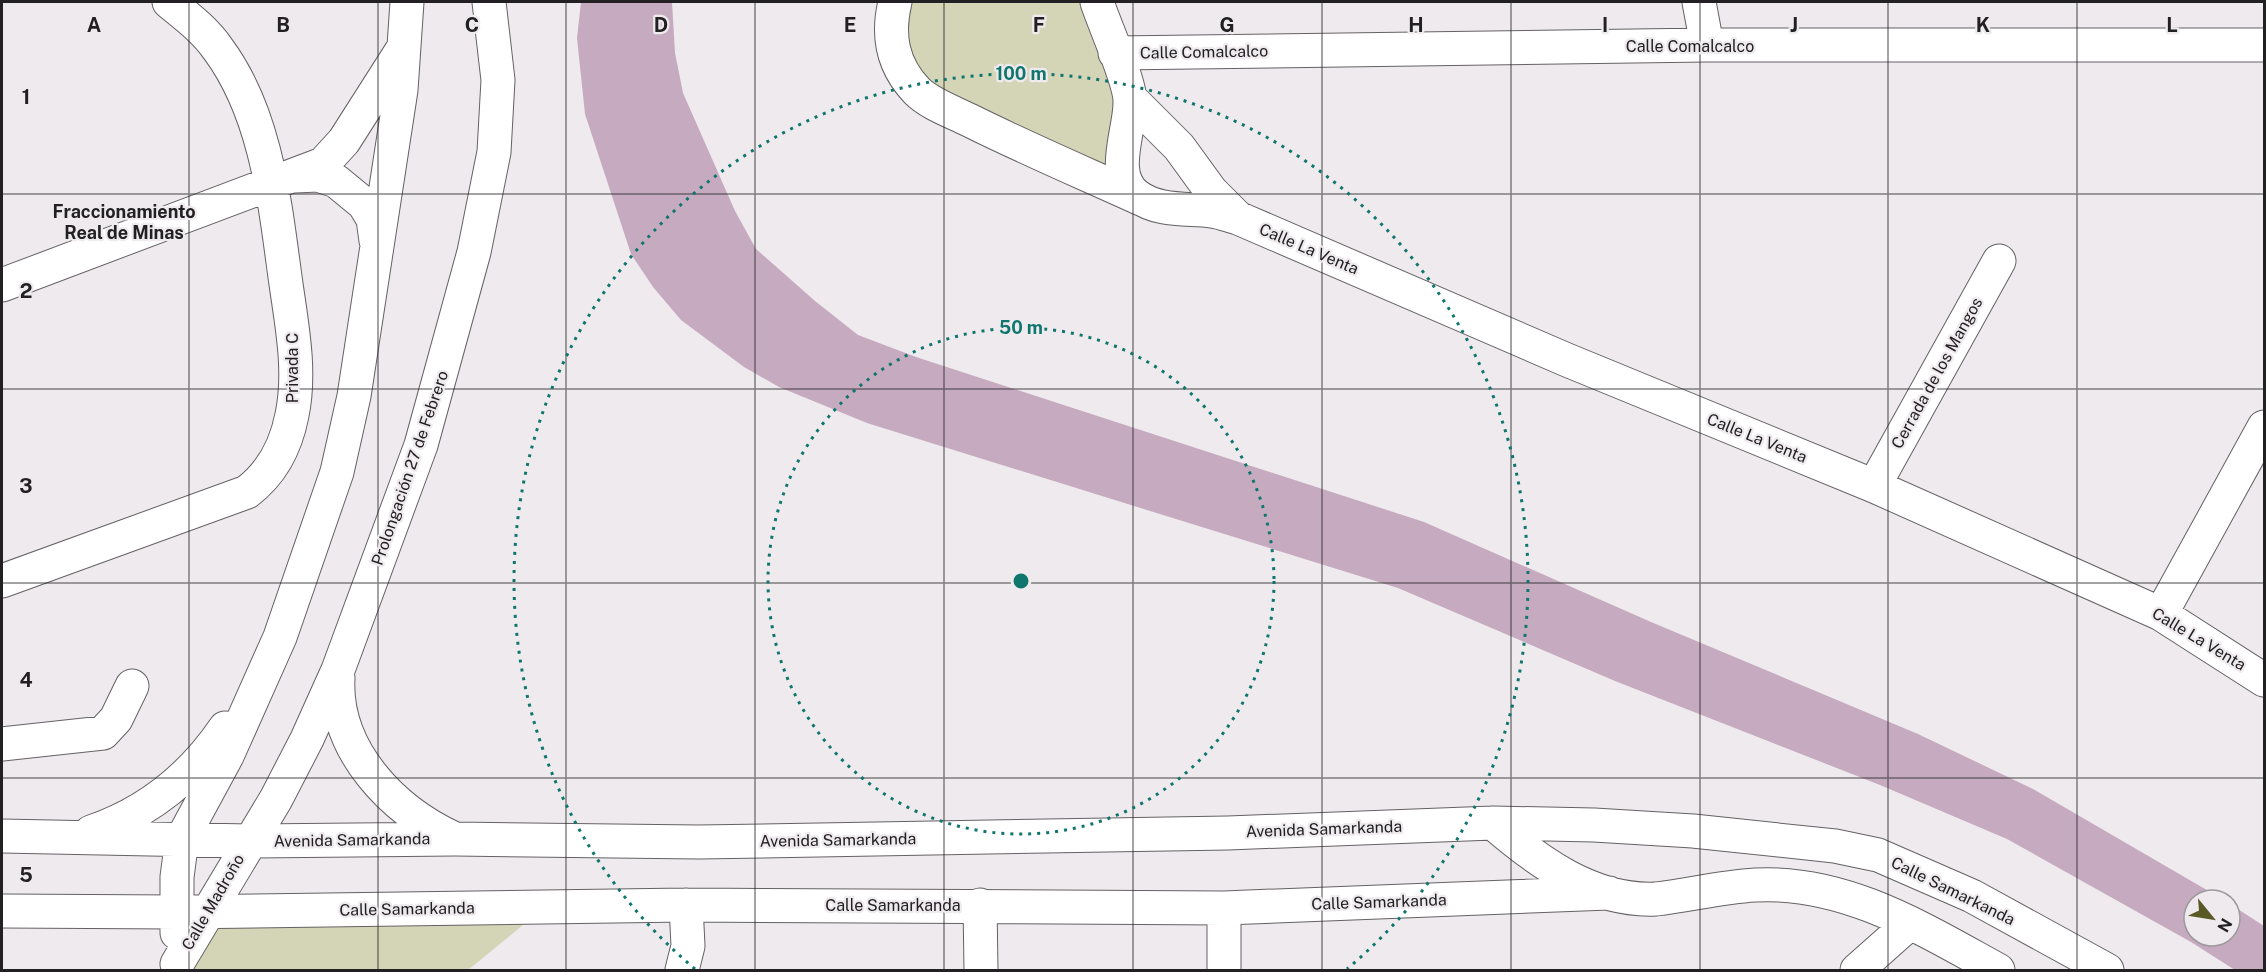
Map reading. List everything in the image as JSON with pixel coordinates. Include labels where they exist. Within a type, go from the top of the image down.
[{"type":"street","name":"Privada C","points":[[2,580],[247,492],[269,471],[284,446],[292,414],[295,345],[284,181],[224,58],[198,27],[169,2]]},
{"type":"street","points":[[2,836],[182,839],[227,756],[280,637],[337,472],[354,396],[377,250],[406,43],[407,2]]},
{"type":"street","name":"Prolongación 27 de Febrero","points":[[249,841],[293,768],[340,663],[421,445],[453,336],[486,201],[498,114],[497,70],[489,2]]},
{"type":"street","name":"Calle La Venta","points":[[895,2],[890,28],[891,42],[901,69],[918,93],[996,134],[1142,199],[1174,210],[1215,211],[1238,218],[1567,360],[1874,486],[2161,614],[2265,680]]},
{"type":"street","name":"Calle La Venta","points":[[1097,2],[1130,98],[1179,147],[1211,191],[1238,218]]},
{"type":"street","points":[[1699,2],[1707,45]]},
{"type":"street","points":[[2,285],[284,181],[323,164],[333,155],[406,43]]},
{"type":"street","name":"Calle Comalcalco","points":[[1114,53],[1707,45],[2080,47],[2265,45]]},
{"type":"street","name":"Calle La Venta","points":[[1130,98],[1122,164],[1125,183],[1142,199]]},
{"type":"street","points":[[284,181],[318,175],[336,181],[364,204],[373,219],[377,250]]},
{"type":"street","name":"Cerrada de los Mangos","points":[[1874,486],[2000,261]]},
{"type":"street","points":[[2161,614],[2265,427]]},
{"type":"street","points":[[75,838],[123,821],[148,806],[182,778],[219,737],[280,637]]},
{"type":"street","points":[[340,663],[338,707],[342,723],[361,761],[399,802],[455,839]]},
{"type":"street","points":[[2,744],[103,733],[116,719],[132,686]]},
{"type":"street","name":"Avenida Samarkanda","points":[[182,839],[699,842],[1216,833],[1493,823]]},
{"type":"street","name":"Calle Samarkanda","points":[[1493,823],[1523,849],[1553,870],[1609,893]]},
{"type":"street","name":"Calle Samarkanda","points":[[1493,823],[1594,825],[1693,831],[1835,846],[1878,855],[1972,896],[2107,970]]},
{"type":"street","name":"Calle Madroño","points":[[177,967],[177,877],[182,839]]},
{"type":"street","name":"Calle Madroño","points":[[177,967],[249,841]]},
{"type":"street","name":"Calle Samarkanda","points":[[2,911],[177,912],[686,905],[1224,908],[1609,893],[1648,899],[1721,888],[1779,886],[1838,894],[1862,902],[1910,923],[1998,970]]},
{"type":"street","points":[[682,970],[688,946],[686,905]]},
{"type":"street","points":[[980,905],[981,970]]},
{"type":"street","points":[[1224,908],[1224,970]]},
{"type":"street","points":[[1857,970],[1910,923]]},
{"type":"green space","points":[[895,2],[1097,2],[1130,98],[1103,182],[918,93]]},
{"type":"green space","points":[[545,907],[468,970],[177,970],[177,912]]},
{"type":"shaded area","points":[[581,2],[672,2],[675,53],[683,93],[735,211],[756,249],[858,335],[916,357],[1424,522],[1651,622],[1918,734],[2033,789],[2203,888],[2182,888],[2182,937],[2007,839],[1880,785],[1615,681],[1398,588],[867,423],[779,387],[744,367],[681,320],[653,287],[631,254],[585,114],[577,38]]},
{"type":"shaded area","points":[[2242,912],[2264,926],[2264,970],[2235,970],[2200,948],[2242,948]]},
{"type":"district","name":"Fraccionamiento Real de Minas","points":[[124,221]]}]
